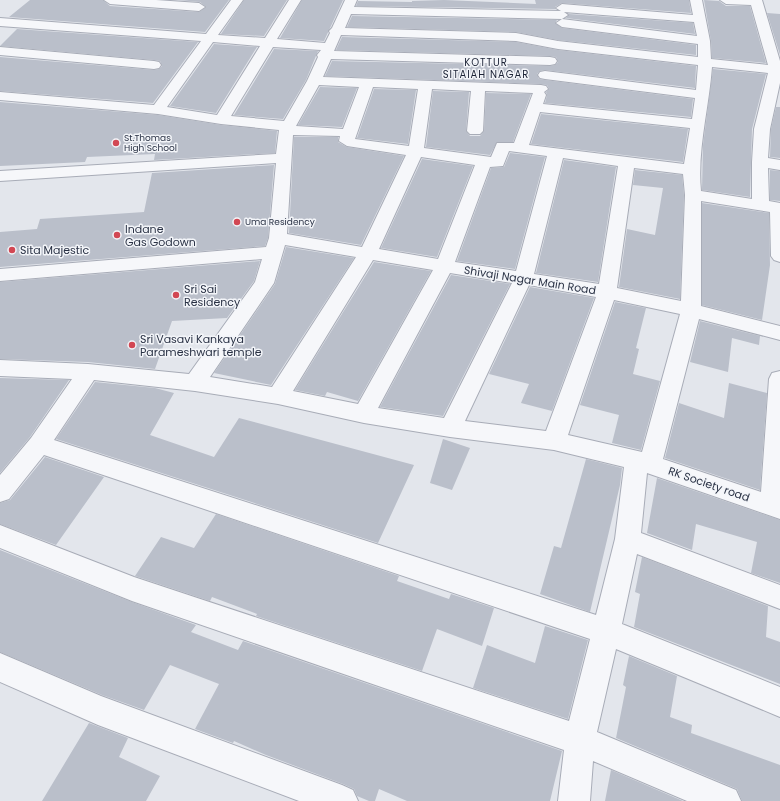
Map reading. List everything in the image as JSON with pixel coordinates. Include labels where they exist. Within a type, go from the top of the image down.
[{"type":"street","points":[[110,0],[199,7]]},
{"type":"street","points":[[158,110],[237,0]]},
{"type":"street","points":[[221,120],[295,0]]},
{"type":"street","points":[[574,801],[580,740],[628,538],[644,462],[691,310],[693,195],[691,170],[705,63],[704,41],[696,0]]},
{"type":"street","points":[[726,0],[756,1],[776,70],[768,130],[760,162],[773,207],[780,256]]},
{"type":"street","points":[[195,383],[264,283],[276,245],[287,128],[314,81],[326,51],[348,5],[560,8],[699,19]]},
{"type":"street","points":[[560,8],[704,41]]},
{"type":"street","points":[[520,148],[550,61],[558,45],[560,8]]},
{"type":"street","points":[[0,22],[270,42],[326,51],[550,61]]},
{"type":"street","points":[[336,31],[495,35],[516,37],[558,45],[776,70]]},
{"type":"street","points":[[0,51],[154,65]]},
{"type":"street","points":[[545,75],[702,95]]},
{"type":"street","points":[[314,81],[541,89]]},
{"type":"street","points":[[367,84],[347,141],[484,162],[497,163],[503,146],[691,170]]},
{"type":"street","points":[[278,396],[367,255],[416,151],[426,84]]},
{"type":"street","points":[[475,130],[478,86]]},
{"type":"street","points":[[0,96],[158,110],[221,120],[337,132]]},
{"type":"street","points":[[534,107],[697,124]]},
{"type":"street","points":[[450,428],[522,279],[556,153]]},
{"type":"street","points":[[0,176],[285,158]]},
{"type":"street","points":[[554,441],[607,292],[627,161]]},
{"type":"street","points":[[364,414],[444,267],[484,162]]},
{"type":"street","points":[[760,162],[780,165]]},
{"type":"street","points":[[693,195],[773,207]]},
{"type":"street","name":"Shivaji Nagar Main Road","points":[[0,275],[276,245],[367,255],[607,292],[691,310],[780,333]]},
{"type":"street","name":"RK Society road","points":[[0,368],[88,372],[195,383],[278,396],[364,414],[450,428],[554,441],[644,462],[776,507]]},
{"type":"street","points":[[0,492],[39,444],[88,372]]},
{"type":"street","points":[[776,507],[780,379]]},
{"type":"street","points":[[39,444],[606,631],[780,702]]},
{"type":"street","points":[[0,536],[132,589],[580,740],[725,801]]},
{"type":"street","points":[[628,538],[780,597]]},
{"type":"street","points":[[0,667],[98,710],[342,801]]},
{"type":"building","points":[[30,0],[103,0],[110,6],[199,12],[206,7],[200,2],[178,0],[229,0],[205,32],[9,17]]},
{"type":"building","points":[[244,0],[287,0],[264,36],[221,34]]},
{"type":"building","points":[[302,0],[343,0],[324,41],[280,38]]},
{"type":"building","points":[[444,0],[536,4],[535,0],[689,0],[691,13],[562,3],[555,7],[555,9],[356,6],[358,1],[412,2]]},
{"type":"building","points":[[704,0],[719,1],[726,6],[750,6],[766,63],[712,58],[711,41]]},
{"type":"building","points":[[767,13],[780,14],[780,55]]},
{"type":"building","points":[[569,14],[693,23],[695,34],[566,18]]},
{"type":"building","points":[[352,16],[557,20],[555,23],[562,28],[696,45],[696,55],[558,40],[516,32],[347,27]]},
{"type":"building","points":[[17,29],[198,42],[153,103],[0,91],[0,57],[154,70],[159,69],[162,66],[160,61],[154,60],[0,46]]},
{"type":"building","points":[[342,37],[516,42],[558,50],[696,66],[695,88],[545,70],[540,71],[537,74],[539,79],[545,80],[693,99],[691,117],[545,103],[547,95],[546,92],[549,89],[547,85],[541,84],[325,76],[332,61],[550,66],[555,65],[558,62],[556,57],[550,56],[336,50]]},
{"type":"building","points":[[214,44],[257,47],[216,113],[170,106]]},
{"type":"building","points":[[274,49],[318,51],[306,80],[283,119],[234,115]]},
{"type":"building","points":[[713,69],[766,74],[752,129],[750,197],[702,190],[703,145]]},
{"type":"building","points":[[320,87],[357,88],[342,127],[298,125]]},
{"type":"building","points":[[374,89],[416,90],[408,144],[357,138]]},
{"type":"building","points":[[433,91],[469,92],[466,131],[470,136],[480,136],[484,131],[486,93],[531,94],[513,142],[497,142],[490,155],[426,147]]},
{"type":"building","points":[[0,102],[158,115],[221,125],[277,131],[275,153],[154,160],[155,154],[87,157],[85,162],[0,166]]},
{"type":"building","points":[[776,107],[780,107],[780,158],[770,157],[771,129]]},
{"type":"building","points":[[541,114],[688,129],[683,162],[531,144]]},
{"type":"building","points":[[294,137],[338,137],[338,142],[347,147],[404,156],[361,245],[289,233]]},
{"type":"building","points":[[510,153],[545,157],[515,269],[457,261],[491,168],[504,167]]},
{"type":"building","points":[[422,159],[473,166],[437,257],[381,248]]},
{"type":"building","points":[[564,160],[616,167],[598,282],[536,273]]},
{"type":"building","points":[[274,165],[268,238],[265,246],[0,267],[0,232],[37,229],[40,219],[144,212],[152,173]]},
{"type":"building","points":[[635,170],[682,175],[684,195],[680,299],[619,287],[627,229],[655,235],[663,188],[633,185]]},
{"type":"building","points":[[770,170],[780,171],[780,201],[770,200]]},
{"type":"building","points":[[702,203],[769,213],[770,265],[762,320],[702,305]]},
{"type":"building","points":[[286,247],[354,258],[271,385],[214,373],[275,284]]},
{"type":"building","points":[[260,261],[254,281],[227,318],[172,321],[155,369],[88,362],[0,359],[0,282]]},
{"type":"building","points":[[374,262],[431,271],[358,401],[327,392],[325,396],[295,390]]},
{"type":"building","points":[[451,275],[510,284],[443,416],[380,407]]},
{"type":"building","points":[[530,287],[594,298],[552,411],[521,403],[529,384],[489,374]]},
{"type":"building","points":[[615,302],[646,308],[636,348],[639,349],[633,374],[660,381],[641,450],[612,443],[619,415],[580,405]]},
{"type":"building","points":[[700,321],[760,336],[759,345],[732,338],[728,372],[690,362]]},
{"type":"building","points":[[0,378],[69,380],[30,437],[0,473]]},
{"type":"building","points":[[95,382],[155,388],[174,393],[150,435],[214,457],[239,418],[414,465],[378,543],[56,439]]},
{"type":"building","points":[[729,383],[767,393],[760,490],[665,458],[679,403],[724,418]]},
{"type":"building","points":[[443,439],[470,448],[452,490],[430,483]]},
{"type":"building","points":[[45,457],[104,477],[56,545],[0,524],[0,503],[10,500]]},
{"type":"building","points":[[586,459],[622,468],[620,485],[590,612],[540,594],[554,546],[561,548]]},
{"type":"building","points":[[657,478],[780,520],[780,583],[751,573],[757,542],[696,524],[692,550],[647,533]]},
{"type":"building","points":[[216,514],[399,576],[397,581],[449,599],[451,594],[494,608],[482,646],[437,629],[422,671],[256,616],[257,614],[212,597],[210,601],[135,576],[161,537],[194,548]]},
{"type":"building","points":[[0,550],[132,602],[196,625],[191,632],[238,650],[243,641],[562,751],[550,801],[407,801],[379,789],[375,801],[369,801],[357,796],[354,789],[343,784],[266,755],[234,741],[233,743],[195,729],[219,684],[170,665],[144,710],[102,695],[0,652]]},
{"type":"building","points":[[642,557],[768,606],[766,637],[780,642],[780,684],[634,627],[640,594],[635,592]]},
{"type":"building","points":[[545,626],[588,640],[568,719],[473,688],[487,645],[535,663]]},
{"type":"building","points":[[629,656],[677,676],[670,717],[692,725],[691,733],[780,765],[780,801],[742,801],[737,789],[616,738],[626,687],[623,685]]},
{"type":"building","points":[[89,723],[128,738],[119,757],[160,776],[146,801],[42,801]]},
{"type":"building","points":[[611,770],[683,801],[605,801]]},
{"type":"place","name":"St.Thomas High School","points":[[116,143]]},
{"type":"place","name":"Uma Residency","points":[[237,222]]},
{"type":"place","name":"Indane Gas Godown","points":[[117,235]]},
{"type":"place","name":"Sita Majestic","points":[[12,250]]},
{"type":"place","name":"Sri Sai Residency","points":[[176,295]]},
{"type":"place","name":"Sri Vasavi Kankaya Parameshwari temple","points":[[132,345]]},
{"type":"district","name":"KOTTUR SITAIAH NAGAR","points":[[486,68]]}]
